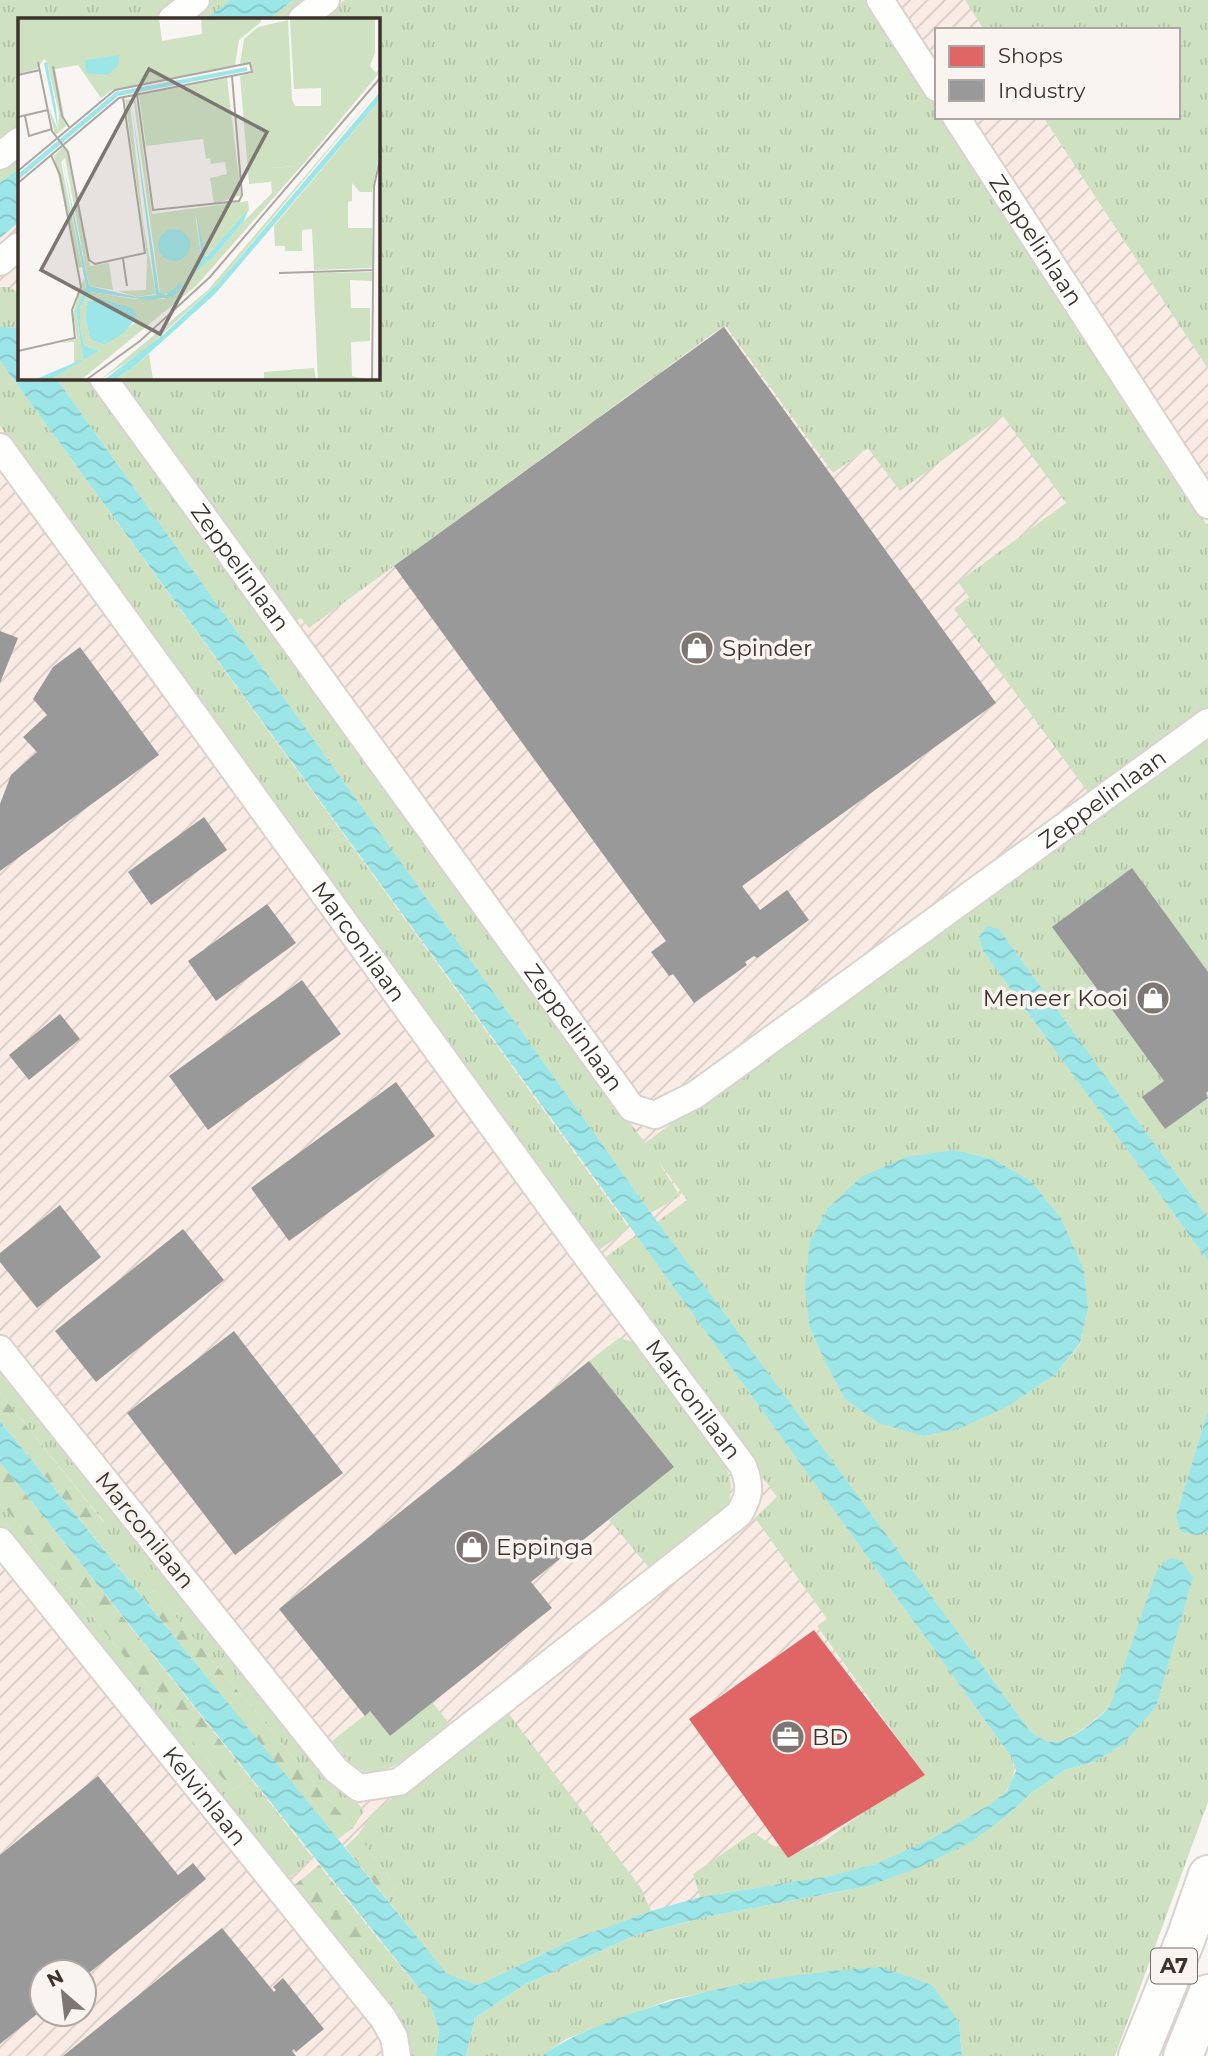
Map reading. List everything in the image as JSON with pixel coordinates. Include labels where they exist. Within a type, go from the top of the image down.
[{"type":"highway","name":"A7","points":[[1138,2056],[1186,1938],[1208,1875]]},
{"type":"highway","name":"A7","points":[[1183,2056],[1208,1994]]},
{"type":"street","points":[[173,18],[196,0]]},
{"type":"street","points":[[303,18],[326,0]]},
{"type":"street","points":[[880,0],[935,85]]},
{"type":"street","name":"Zeppelinlaan","points":[[957,119],[1208,505]]},
{"type":"street","points":[[0,156],[18,142]]},
{"type":"street","name":"Zeppelinlaan","points":[[104,380],[632,1108],[644,1112],[655,1115],[695,1095],[1208,722]]},
{"type":"street","name":"Marconilaan","points":[[0,447],[583,1251],[743,1466],[750,1484],[747,1501],[740,1514],[399,1782],[359,1788],[336,1770],[0,1349]]},
{"type":"street","name":"Kelvinlaan","points":[[0,1541],[383,2018],[394,2037],[397,2056]]},
{"type":"shaded area","points":[[177,0],[965,0],[983,28],[935,28],[935,119],[1044,119],[1208,369],[1208,1477],[1070,1755],[429,2001],[436,2056],[0,2056],[0,142],[18,127],[18,380],[380,380],[380,18],[154,18]]},
{"type":"green space","points":[[0,0],[177,0],[154,18],[18,18],[18,127],[0,142]]},
{"type":"green space","points":[[210,0],[230,0],[207,18],[187,18]]},
{"type":"green space","points":[[293,0],[315,0],[292,18],[270,18]]},
{"type":"green space","points":[[345,0],[870,0],[935,101],[935,119],[946,119],[1208,527],[1208,709],[1090,795],[954,609],[969,597],[958,582],[1066,503],[1003,416],[900,491],[868,448],[833,473],[725,325],[309,628],[301,618],[292,623],[115,380],[380,380],[380,18],[322,18]]},
{"type":"green space","points":[[965,0],[1208,0],[1208,369],[1044,119],[1180,119],[1180,28],[983,28]]},
{"type":"green space","points":[[18,152],[18,169],[0,183],[0,167]]},
{"type":"green space","points":[[0,287],[9,287],[18,292],[18,328],[0,327]]},
{"type":"green space","points":[[0,361],[629,1228],[598,1251],[0,426]]},
{"type":"green space","points":[[57,380],[89,380],[645,1143],[980,897],[1208,734],[1208,1218],[999,929],[979,937],[983,951],[1208,1261],[1208,1410],[1176,1516],[1198,1535],[1208,1532],[1208,1802],[1115,2056],[962,2056],[959,2022],[711,1991],[669,2000],[566,2039],[542,2056],[466,2056],[475,2018],[524,1985],[636,1935],[706,1917],[869,1886],[919,1867],[1009,1814],[1030,1794],[1065,1770],[1094,1762],[1110,1706],[1084,1728],[1062,1740],[1048,1741],[1030,1731],[657,1222],[687,1200],[658,1161],[680,1196],[651,1213]],"holes":[[[954,1150],[993,1159],[1031,1181],[1061,1218],[1084,1270],[1088,1308],[1080,1344],[1056,1374],[1010,1405],[845,1399],[810,1328]]]},
{"type":"green space","points":[[636,1235],[1012,1758],[1013,1779],[996,1801],[935,1837],[887,1860],[831,1876],[700,1897],[693,1874],[754,1832],[770,1844],[786,1850],[812,1847],[822,1843],[921,1770],[817,1626],[827,1619],[755,1518],[777,1497],[603,1259]]},
{"type":"green space","points":[[619,1338],[638,1343],[726,1464],[731,1485],[729,1505],[652,1571],[609,1520],[674,1467],[589,1361]]},
{"type":"green space","points":[[0,1359],[364,1811],[353,1828],[154,1591],[141,1595],[95,1538],[105,1523],[0,1393]]},
{"type":"green space","points":[[0,1393],[105,1524],[95,1538],[0,1421]]},
{"type":"green space","points":[[0,1462],[251,1779],[232,1790],[0,1502]]},
{"type":"green space","points":[[0,1502],[232,1790],[251,1779],[313,1858],[286,1881],[0,1526]]},
{"type":"green space","points":[[154,1591],[353,1828],[337,1840],[141,1595]]},
{"type":"green space","points":[[432,1702],[449,1723],[395,1766],[370,1772],[359,1769],[332,1741],[370,1711],[390,1736]]},
{"type":"green space","points":[[506,1710],[641,1888],[651,1911],[574,1939],[478,1985],[446,1974],[387,1899],[396,1888],[358,1835],[372,1814]]},
{"type":"green space","points":[[358,1835],[396,1888],[387,1899],[345,1847]]},
{"type":"green space","points":[[319,1865],[374,1934],[346,1956],[292,1887]]},
{"type":"green space","points":[[374,1934],[429,2001],[439,2030],[436,2056],[406,2056],[346,1956]]},
{"type":"water","points":[[230,0],[293,0],[270,18],[207,18]]},
{"type":"water","points":[[18,169],[18,223],[0,238],[0,183]]},
{"type":"water","points":[[0,327],[18,328],[18,380],[57,380],[651,1213],[1030,1731],[1048,1741],[1062,1740],[1085,1728],[1110,1706],[1157,1570],[1170,1558],[1182,1561],[1193,1577],[1156,1707],[1123,1744],[1094,1762],[1065,1770],[1030,1794],[1009,1814],[972,1841],[920,1867],[869,1886],[706,1917],[636,1935],[524,1985],[475,2018],[466,2056],[436,2056],[439,2030],[429,2001],[0,1462],[0,1421],[447,1974],[478,1985],[574,1939],[651,1911],[700,1897],[830,1876],[876,1864],[931,1839],[991,1804],[1007,1791],[1016,1771],[1012,1758],[636,1235],[0,361]]},
{"type":"water","points":[[987,926],[999,929],[1208,1218],[1208,1261],[983,951],[979,937]]},
{"type":"water","points":[[954,1150],[993,1159],[1031,1181],[1061,1218],[1084,1270],[1088,1308],[1080,1343],[1056,1374],[1010,1405],[961,1428],[923,1436],[879,1423],[845,1399],[810,1328],[805,1287],[810,1241],[829,1207],[861,1177],[906,1157]]},
{"type":"water","points":[[1208,1410],[1208,1532],[1198,1535],[1181,1532],[1176,1516]]},
{"type":"water","points":[[881,1967],[932,1985],[959,2022],[962,2056],[542,2056],[588,2030],[682,1998],[748,1983]]},
{"type":"building: Shops","points":[[814,1630],[925,1775],[788,1858],[689,1719]]},
{"type":"building: Industry","points":[[724,327],[996,703],[742,886],[760,910],[787,890],[809,920],[757,958],[754,956],[745,962],[747,965],[694,1003],[673,974],[669,976],[651,952],[666,941],[394,566]]},
{"type":"building: Industry","points":[[0,631],[18,638],[0,683]]},
{"type":"building: Industry","points":[[80,647],[159,755],[0,871],[0,804],[11,775],[37,752],[23,737],[47,715],[33,699],[53,667]]},
{"type":"building: Industry","points":[[204,817],[227,850],[151,905],[128,872]]},
{"type":"building: Industry","points":[[1132,868],[1208,972],[1208,1098],[1165,1129],[1142,1097],[1164,1081],[1052,927]]},
{"type":"building: Industry","points":[[267,904],[296,943],[216,1001],[188,961]]},
{"type":"building: Industry","points":[[302,980],[341,1034],[208,1130],[169,1076]]},
{"type":"building: Industry","points":[[60,1014],[80,1039],[29,1080],[9,1055]]},
{"type":"building: Industry","points":[[396,1082],[435,1136],[289,1241],[251,1188]]},
{"type":"building: Industry","points":[[60,1205],[101,1257],[37,1308],[0,1262],[0,1253]]},
{"type":"building: Industry","points":[[183,1229],[224,1280],[96,1382],[55,1331]]},
{"type":"building: Industry","points":[[234,1331],[343,1473],[235,1555],[127,1413]]},
{"type":"building: Industry","points":[[589,1361],[674,1467],[531,1582],[552,1608],[390,1736],[370,1711],[365,1716],[279,1609]]},
{"type":"building: Industry","points":[[98,1776],[178,1875],[193,1863],[206,1879],[98,1966],[98,1958],[28,1958],[28,2021],[0,2044],[0,1855]]},
{"type":"building: Industry","points":[[222,1928],[274,1992],[276,1990],[273,1987],[283,1978],[324,2029],[296,2052],[294,2049],[292,2051],[296,2056],[63,2056]]},
{"type":"place","name":"Spinder","points":[[697,648]]},
{"type":"place","name":"Meneer Kooi","points":[[1153,998]]},
{"type":"place","name":"Eppinga","points":[[472,1547]]},
{"type":"place","name":"BD","points":[[788,1737]]}]
